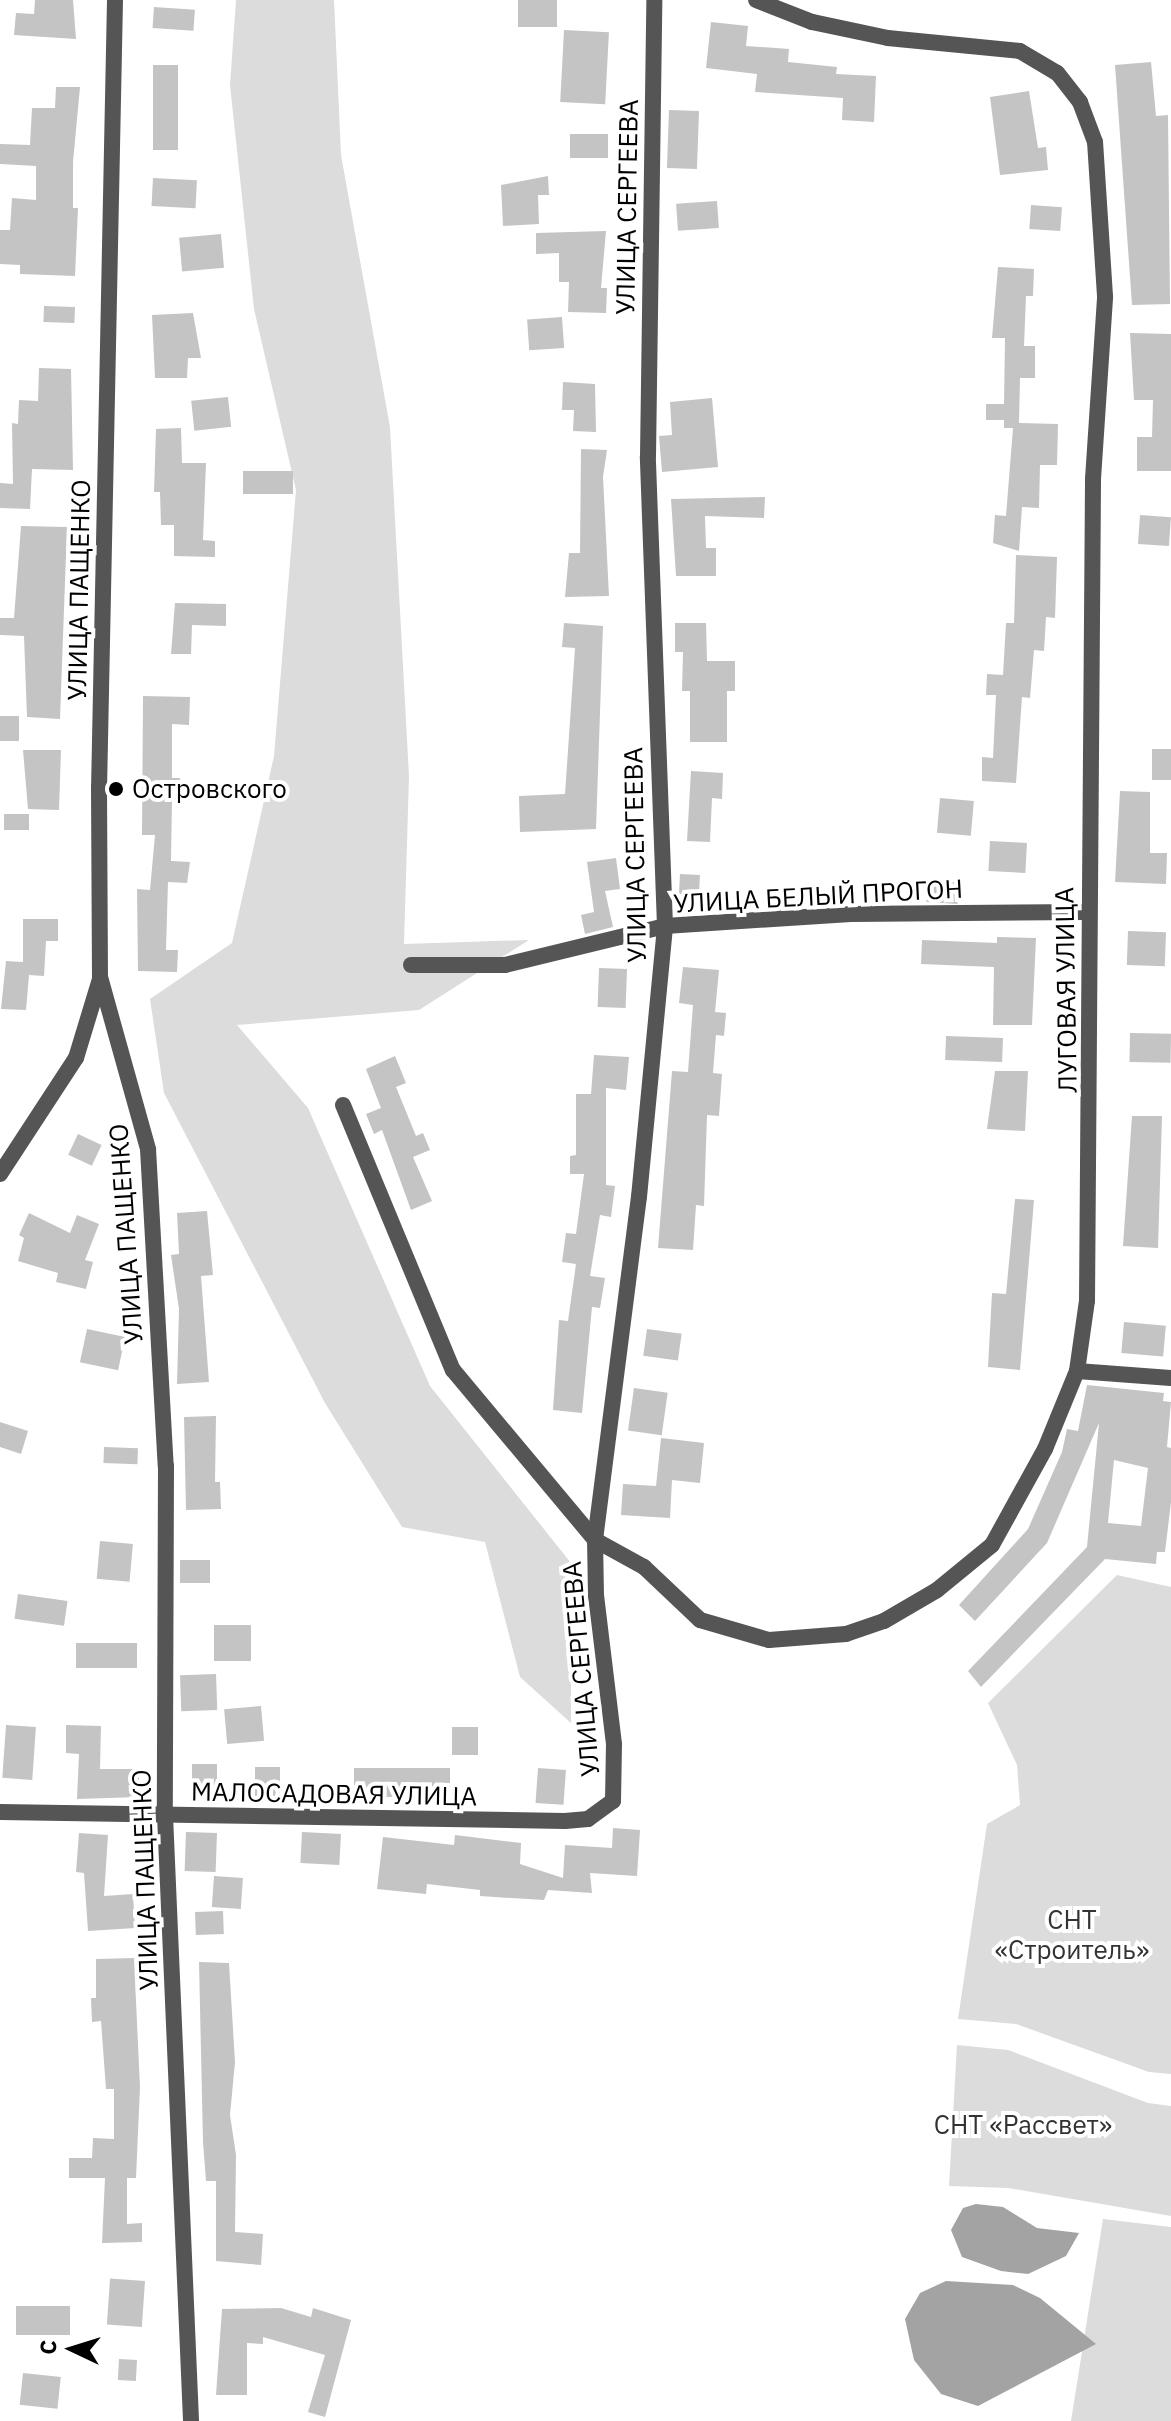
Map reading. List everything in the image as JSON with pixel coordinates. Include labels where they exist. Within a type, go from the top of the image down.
[{"type":"street","name":"УЛИЦА ПАЩЕНКО","points":[[115,0],[99,773],[100,977],[148,1149],[166,1466],[165,1815],[191,2421]]},
{"type":"street","name":"УЛИЦА СЕРГЕЕВА","points":[[613,1801],[614,1744],[596,1596],[595,1540],[639,1197],[665,926],[648,456],[654,0]]},
{"type":"street","name":"ЛУГОВАЯ УЛИЦА","points":[[595,1540],[644,1567],[700,1620],[735,1634],[805,1640],[884,1621],[937,1590],[992,1545],[1045,1449],[1077,1371],[1087,1301],[1092,1104],[1087,912],[1093,479],[1105,296],[1095,142],[1080,102],[1057,73],[1020,51],[858,32],[756,0]]},
{"type":"street","name":"УЛИЦА БЕЛЫЙ ПРОГОН","points":[[411,965],[505,965],[665,926],[851,914],[1087,912]]},
{"type":"street","points":[[0,1174],[76,1058],[100,977]]},
{"type":"street","points":[[343,1105],[453,1370],[595,1540]]},
{"type":"street","points":[[1077,1371],[1171,1378]]},
{"type":"street","name":"МАЛОСАДОВАЯ УЛИЦА","points":[[0,1812],[565,1821],[588,1819],[613,1801]]},
{"type":"green space","points":[[236,0],[334,0],[341,155],[390,427],[409,776],[404,944],[529,940],[419,1010],[237,1025],[308,1108],[430,1386],[571,1563],[571,1723],[520,1677],[485,1542],[402,1527],[325,1403],[164,1093],[150,999],[232,943],[274,756],[296,490],[254,309],[230,85]]},
{"type":"green space","name":"СНТ «Строитель»","points":[[1117,1575],[1171,1587],[1171,2074],[1149,2072],[1016,2024],[958,2019],[987,1824],[1020,1805],[1017,1765],[988,1703]]},
{"type":"green space","name":"СНТ «Рассвет»","points":[[957,2045],[1008,2050],[1148,2103],[1171,2106],[1171,2216],[1008,2188],[949,2186]]},
{"type":"green space","points":[[1103,2219],[1171,2227],[1171,2421],[1071,2421]]},
{"type":"shaded area","points":[[976,2204],[1003,2207],[1037,2228],[1079,2233],[1066,2256],[1028,2274],[1001,2271],[962,2257],[951,2230],[963,2208]]},
{"type":"shaded area","points":[[946,2281],[1013,2285],[1040,2298],[1096,2344],[978,2406],[941,2394],[914,2360],[905,2319],[920,2293]]},
{"type":"building","points":[[35,0],[73,0],[76,39],[14,35],[16,13],[34,14]]},
{"type":"building","points":[[518,0],[557,0],[557,27],[518,27]]},
{"type":"building","points":[[154,7],[195,10],[193,31],[153,28]]},
{"type":"building","points":[[711,22],[748,26],[746,46],[789,49],[788,62],[837,67],[836,74],[876,76],[874,122],[842,120],[843,98],[755,92],[757,74],[706,68]]},
{"type":"building","points":[[564,30],[609,32],[605,104],[560,102]]},
{"type":"building","points":[[1151,62],[1156,116],[1168,115],[1170,304],[1132,305],[1115,65]]},
{"type":"building","points":[[153,65],[178,65],[178,150],[153,150]]},
{"type":"building","points":[[56,87],[80,87],[73,162],[73,208],[78,208],[75,276],[20,274],[20,265],[0,264],[0,230],[10,230],[12,198],[36,200],[36,166],[0,164],[0,144],[30,145],[32,108],[55,108]]},
{"type":"building","points":[[1029,91],[1038,148],[1046,147],[1048,170],[1000,175],[990,97]]},
{"type":"building","points":[[669,110],[699,111],[697,169],[667,168]]},
{"type":"building","points":[[570,134],[608,134],[608,158],[570,158]]},
{"type":"building","points":[[548,176],[549,195],[538,195],[539,224],[503,226],[501,185]]},
{"type":"building","points":[[153,178],[197,180],[195,208],[152,206]]},
{"type":"building","points":[[717,201],[719,228],[678,231],[676,204]]},
{"type":"building","points":[[1031,205],[1062,207],[1060,231],[1029,229]]},
{"type":"building","points":[[606,231],[601,288],[607,288],[606,313],[568,312],[569,282],[559,282],[559,253],[536,254],[536,233]]},
{"type":"building","points":[[221,234],[224,268],[182,272],[179,238]]},
{"type":"building","points":[[998,267],[1034,269],[1033,296],[1026,296],[1024,346],[1035,346],[1035,378],[1020,378],[1019,423],[1058,424],[1057,465],[1040,465],[1039,508],[1022,507],[1019,551],[993,543],[995,515],[1006,516],[1013,428],[1004,428],[1004,420],[986,420],[986,404],[1004,404],[1005,338],[992,338]]},
{"type":"building","points":[[44,306],[75,307],[74,323],[43,322]]},
{"type":"building","points":[[193,313],[201,358],[188,358],[187,378],[155,378],[152,315]]},
{"type":"building","points":[[562,317],[564,348],[529,350],[527,319]]},
{"type":"building","points":[[1130,333],[1171,334],[1171,471],[1137,471],[1137,437],[1152,437],[1153,400],[1134,400]]},
{"type":"building","points":[[39,368],[71,369],[73,470],[32,469],[30,509],[0,508],[0,483],[13,484],[12,423],[18,424],[19,400],[38,401]]},
{"type":"building","points":[[563,382],[595,384],[596,432],[573,431],[574,410],[562,410]]},
{"type":"building","points":[[228,397],[231,427],[194,431],[191,401]]},
{"type":"building","points":[[712,398],[718,467],[662,472],[659,436],[672,435],[670,402]]},
{"type":"building","points":[[181,428],[182,463],[206,463],[203,540],[215,541],[215,557],[174,556],[174,525],[161,525],[160,492],[154,492],[156,429]]},
{"type":"building","points":[[581,449],[607,450],[603,477],[609,596],[565,597],[569,553],[580,553]]},
{"type":"building","points":[[243,471],[293,471],[293,494],[243,494]]},
{"type":"building","points":[[765,497],[764,518],[705,516],[706,548],[716,548],[716,576],[676,576],[671,499]]},
{"type":"building","points":[[1140,515],[1171,517],[1169,546],[1138,544]]},
{"type":"building","points":[[21,526],[67,527],[60,719],[27,717],[24,636],[0,635],[0,618],[14,618]]},
{"type":"building","points":[[1016,555],[1057,557],[1055,618],[1046,617],[1044,651],[1034,650],[1030,698],[1022,697],[1016,783],[982,781],[982,757],[993,758],[996,695],[986,695],[987,674],[1003,675],[1006,623],[1014,623]]},
{"type":"building","points":[[175,603],[226,604],[226,626],[192,625],[191,654],[171,654]]},
{"type":"building","points":[[564,623],[603,626],[596,829],[520,832],[519,796],[565,794],[575,648],[562,647]]},
{"type":"building","points":[[675,623],[706,623],[707,661],[735,661],[735,691],[727,691],[727,742],[690,742],[690,691],[682,691],[683,652],[675,652]]},
{"type":"building","points":[[143,696],[190,697],[189,725],[172,724],[172,778],[180,778],[179,799],[172,799],[171,861],[190,862],[187,883],[168,882],[166,950],[178,950],[177,972],[138,971],[137,889],[150,890],[155,835],[142,835]]},
{"type":"building","points":[[0,716],[19,716],[19,741],[0,741]]},
{"type":"building","points":[[1152,749],[1171,749],[1171,780],[1152,780]]},
{"type":"building","points":[[23,750],[61,750],[59,810],[28,809]]},
{"type":"building","points":[[691,771],[723,773],[722,799],[712,798],[710,842],[687,841]]},
{"type":"building","points":[[1120,791],[1150,792],[1150,853],[1167,853],[1166,884],[1115,882]]},
{"type":"building","points":[[940,798],[974,801],[971,836],[937,833]]},
{"type":"building","points":[[4,814],[29,814],[29,830],[4,830]]},
{"type":"building","points":[[990,841],[1027,843],[1025,873],[988,871]]},
{"type":"building","points":[[616,858],[620,889],[605,891],[613,927],[585,934],[581,915],[594,912],[587,862]]},
{"type":"building","points":[[680,874],[700,875],[699,895],[679,894]]},
{"type":"building","points":[[928,880],[959,882],[957,904],[926,902]]},
{"type":"building","points":[[23,919],[58,919],[58,941],[46,941],[44,976],[29,975],[26,1010],[1,1009],[6,961],[23,962]]},
{"type":"building","points":[[1128,931],[1166,932],[1165,966],[1127,965]]},
{"type":"building","points":[[997,937],[1036,938],[1032,1025],[993,1025],[994,967],[921,964],[922,940],[997,943]]},
{"type":"building","points":[[683,967],[719,970],[715,1012],[726,1013],[724,1036],[716,1035],[713,1073],[722,1074],[719,1116],[707,1115],[704,1206],[696,1205],[693,1250],[658,1248],[672,1071],[688,1072],[693,1005],[679,1003]]},
{"type":"building","points":[[599,968],[627,969],[626,1008],[598,1007]]},
{"type":"building","points":[[1130,1033],[1171,1034],[1170,1063],[1129,1062]]},
{"type":"building","points":[[946,1036],[1003,1038],[1002,1062],[945,1060]]},
{"type":"building","points":[[594,1055],[629,1057],[626,1090],[606,1088],[606,1185],[615,1186],[611,1217],[600,1215],[590,1276],[605,1278],[600,1308],[592,1307],[582,1413],[553,1410],[559,1320],[568,1321],[576,1264],[562,1262],[566,1233],[576,1234],[584,1174],[570,1174],[570,1156],[576,1155],[576,1094],[591,1094]]},
{"type":"building","points":[[395,1056],[406,1083],[396,1087],[416,1136],[423,1133],[430,1150],[413,1157],[432,1201],[411,1210],[382,1130],[374,1134],[366,1114],[381,1108],[366,1069]]},
{"type":"building","points":[[995,1071],[1028,1071],[1025,1131],[987,1129]]},
{"type":"building","points":[[1132,1116],[1162,1116],[1158,1248],[1123,1246]]},
{"type":"building","points":[[78,1134],[102,1145],[92,1166],[68,1155]]},
{"type":"building","points":[[1015,1199],[1034,1200],[1020,1370],[988,1367],[992,1293],[1006,1294]]},
{"type":"building","points":[[207,1211],[213,1275],[201,1276],[209,1382],[177,1384],[179,1309],[171,1255],[179,1254],[177,1213]]},
{"type":"building","points":[[29,1213],[70,1233],[77,1215],[99,1224],[85,1260],[93,1262],[86,1289],[56,1282],[58,1273],[18,1261],[24,1238],[19,1235]]},
{"type":"building","points":[[1124,1322],[1166,1326],[1163,1357],[1121,1353]]},
{"type":"building","points":[[87,1329],[125,1337],[118,1370],[80,1362]]},
{"type":"building","points":[[647,1329],[682,1334],[678,1361],[643,1356]]},
{"type":"building","points":[[1087,1385],[1164,1393],[1163,1401],[1171,1402],[1167,1447],[1171,1448],[1171,1502],[1165,1552],[1157,1552],[1156,1564],[1105,1559],[981,1687],[968,1671],[1087,1547],[1099,1423],[1047,1543],[975,1621],[959,1605],[1028,1529],[1062,1452],[1067,1429],[1078,1431]],"holes":[[[1114,1460],[1148,1468],[1141,1526],[1108,1523]]]},
{"type":"building","points":[[634,1388],[668,1393],[662,1435],[628,1431]]},
{"type":"building","points":[[216,1416],[215,1482],[220,1482],[221,1509],[186,1510],[184,1417]]},
{"type":"building","points":[[0,1422],[28,1431],[21,1454],[0,1447]]},
{"type":"building","points":[[661,1438],[704,1443],[700,1483],[672,1480],[670,1518],[621,1515],[623,1484],[656,1486]]},
{"type":"building","points":[[104,1447],[138,1448],[137,1464],[103,1463]]},
{"type":"building","points":[[100,1541],[133,1544],[130,1582],[97,1579]]},
{"type":"building","points":[[180,1560],[210,1560],[210,1583],[180,1583]]},
{"type":"building","points":[[18,1594],[68,1601],[64,1626],[15,1619]]},
{"type":"building","points":[[214,1625],[251,1625],[251,1661],[214,1661]]},
{"type":"building","points":[[76,1643],[137,1643],[137,1668],[76,1668]]},
{"type":"building","points":[[216,1674],[217,1710],[181,1711],[180,1675]]},
{"type":"building","points":[[261,1706],[264,1741],[227,1744],[224,1709]]},
{"type":"building","points":[[6,1725],[36,1727],[32,1780],[2,1778]]},
{"type":"building","points":[[66,1725],[101,1726],[100,1769],[139,1769],[139,1797],[77,1799],[79,1754],[66,1753]]},
{"type":"building","points":[[452,1727],[478,1727],[478,1755],[452,1755]]},
{"type":"building","points":[[192,1764],[217,1764],[217,1792],[192,1792]]},
{"type":"building","points":[[255,1767],[280,1767],[280,1796],[255,1796]]},
{"type":"building","points":[[354,1768],[450,1768],[450,1797],[354,1797]]},
{"type":"building","points":[[538,1768],[566,1770],[563,1805],[536,1803]]},
{"type":"building","points":[[613,1828],[640,1830],[637,1876],[590,1873],[592,1893],[548,1890],[544,1900],[480,1896],[480,1890],[427,1884],[426,1894],[377,1889],[383,1837],[454,1845],[455,1835],[521,1843],[520,1864],[563,1878],[565,1845],[612,1848]]},
{"type":"building","points":[[186,1832],[217,1833],[216,1872],[185,1871]]},
{"type":"building","points":[[302,1832],[341,1834],[339,1865],[300,1863]]},
{"type":"building","points":[[79,1833],[108,1835],[104,1896],[133,1894],[135,1928],[88,1931],[84,1873],[76,1872]]},
{"type":"building","points":[[214,1876],[243,1878],[241,1909],[212,1907]]},
{"type":"building","points":[[223,1911],[224,1934],[196,1935],[195,1912]]},
{"type":"building","points":[[134,1958],[140,2087],[136,2178],[127,2178],[127,2224],[142,2223],[142,2242],[102,2243],[105,2178],[69,2178],[69,2158],[92,2158],[93,2138],[114,2139],[114,2089],[106,2089],[101,2021],[92,2022],[91,1998],[96,1998],[96,1959]]},
{"type":"building","points":[[199,1962],[229,1963],[235,2062],[230,2115],[236,2155],[235,2232],[263,2234],[261,2265],[216,2261],[216,2181],[206,2181],[203,2142]]},
{"type":"building","points":[[110,2279],[145,2281],[142,2327],[107,2324]]},
{"type":"building","points":[[16,2306],[70,2306],[70,2335],[16,2335]]},
{"type":"building","points":[[281,2308],[311,2317],[313,2308],[351,2320],[325,2417],[308,2412],[325,2355],[263,2337],[263,2344],[247,2343],[247,2395],[216,2395],[222,2309]]},
{"type":"building","points":[[119,2359],[137,2360],[136,2381],[118,2380]]},
{"type":"building","points":[[23,2373],[61,2377],[57,2409],[20,2405]]},
{"type":"place","name":"Островского","points":[[116,789]]}]
